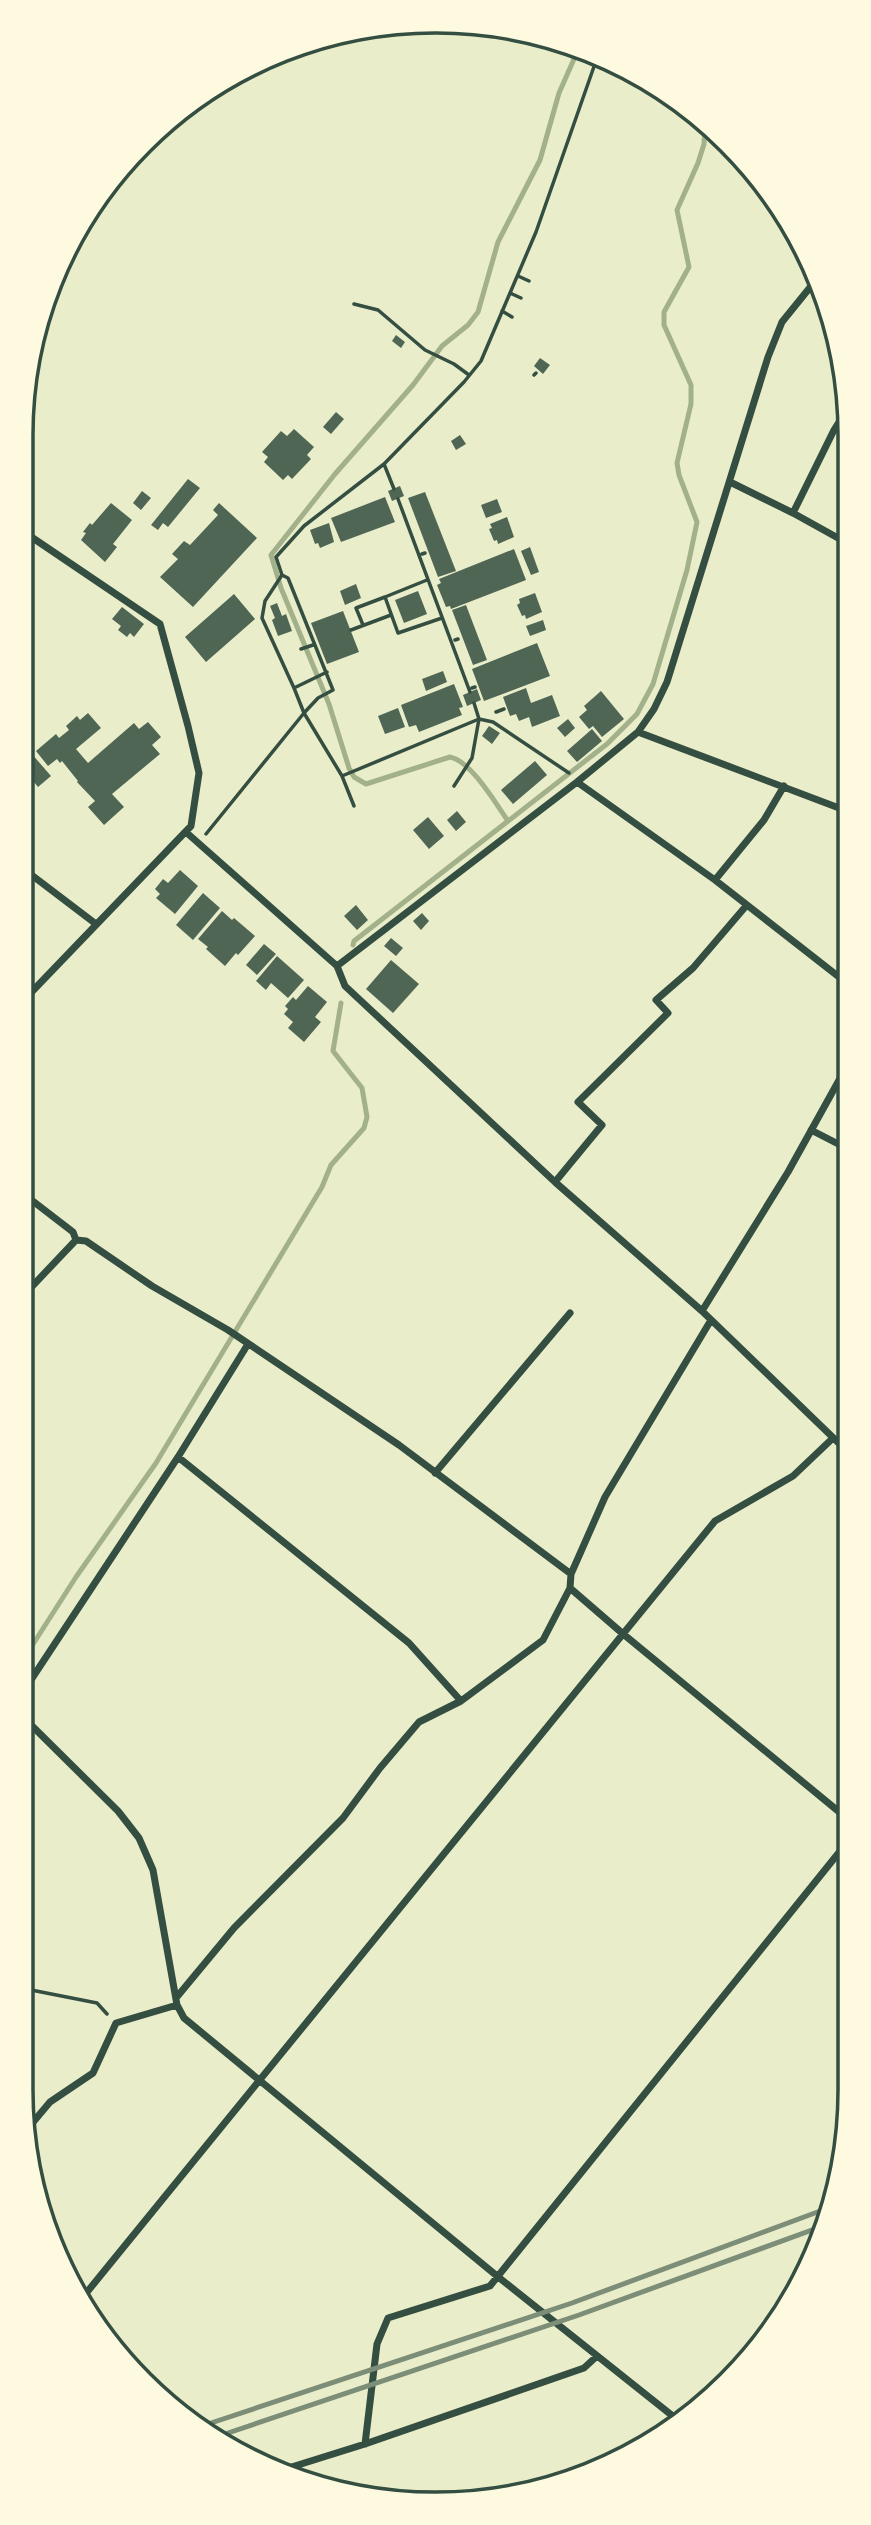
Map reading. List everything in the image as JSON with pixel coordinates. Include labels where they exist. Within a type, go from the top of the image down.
[{"type":"street","points":[[337,966],[638,732],[654,709],[667,682],[768,358],[782,322],[809,288]]},
{"type":"street","points":[[793,513],[838,424]]},
{"type":"street","points":[[730,482],[838,538]]},
{"type":"street","points":[[33,538],[160,624],[199,772],[191,826],[187,833],[157,860],[33,990]]},
{"type":"street","points":[[638,732],[838,806]]},
{"type":"street","points":[[577,782],[715,880],[838,976]]},
{"type":"street","points":[[715,880],[764,820],[784,786]]},
{"type":"street","points":[[187,833],[337,966],[345,986],[555,1182],[702,1311],[838,1443]]},
{"type":"street","points":[[33,876],[96,923]]},
{"type":"street","points":[[555,1182],[601,1125],[578,1102],[668,1013],[656,1000],[693,968],[746,906]]},
{"type":"street","points":[[702,1311],[838,1082]]},
{"type":"street","points":[[811,1130],[838,1144]]},
{"type":"street","points":[[33,1201],[72,1232],[76,1240]]},
{"type":"street","points":[[33,1285],[76,1240]]},
{"type":"street","points":[[76,1240],[86,1241],[152,1286],[228,1330],[399,1445],[571,1574]]},
{"type":"street","points":[[435,1472],[570,1313]]},
{"type":"street","points":[[35,2120],[50,2102],[93,2073],[116,2023],[177,2002],[234,1928],[343,1818],[380,1768],[419,1723],[461,1701],[543,1640],[570,1588],[571,1574],[605,1497],[711,1320]]},
{"type":"street","points":[[33,1677],[178,1457],[248,1344]]},
{"type":"street","points":[[87,2292],[715,1521],[793,1476],[833,1438]]},
{"type":"street","points":[[178,1457],[410,1643],[461,1701]]},
{"type":"street","points":[[570,1588],[838,1811]]},
{"type":"street","points":[[33,1727],[118,1811],[139,1839],[153,1870],[177,2002],[184,2018],[497,2276],[672,2415]]},
{"type":"street","points":[[365,2444],[377,2344],[388,2318],[490,2286],[838,1854]]},
{"type":"street","points":[[295,2466],[584,2368],[597,2356]]},
{"type":"path","points":[[208,832],[304,713],[318,698],[333,690],[316,643],[288,578],[282,575],[276,557],[303,526],[384,464],[481,361],[549,198],[594,66]]},
{"type":"path","points":[[518,276],[529,281]]},
{"type":"path","points":[[510,293],[521,298]]},
{"type":"path","points":[[354,304],[378,310],[425,350],[469,376]]},
{"type":"path","points":[[502,311],[512,317]]},
{"type":"path","points":[[384,464],[394,489]]},
{"type":"path","points":[[398,499],[427,580],[472,689]]},
{"type":"path","points":[[282,575],[265,601],[262,618],[304,713],[344,775],[354,806]]},
{"type":"path","points":[[363,625],[356,608],[427,580]]},
{"type":"path","points":[[385,597],[398,634],[442,618]]},
{"type":"path","points":[[351,630],[391,615]]},
{"type":"path","points":[[301,649],[316,643]]},
{"type":"path","points":[[294,688],[325,672]]},
{"type":"path","points":[[454,786],[472,758],[479,719],[474,703]]},
{"type":"path","points":[[496,712],[504,709]]},
{"type":"path","points":[[344,775],[479,719],[493,722],[565,769]]},
{"type":"path","points":[[33,1990],[97,2003],[116,2023]]},
{"type":"building","points":[[396,335],[405,342],[401,348],[392,341]]},
{"type":"building","points":[[540,358],[550,365],[543,374],[534,366]]},
{"type":"building","points":[[336,412],[344,419],[331,434],[323,427]]},
{"type":"building","points":[[294,429],[314,447],[307,455],[311,459],[292,479],[288,475],[283,480],[264,462],[268,457],[262,452],[281,431],[287,436]]},
{"type":"building","points":[[460,435],[466,444],[456,450],[451,441]]},
{"type":"building","points":[[188,479],[200,488],[168,527],[163,523],[158,530],[151,525]]},
{"type":"building","points":[[400,486],[404,496],[392,501],[388,491]]},
{"type":"building","points":[[142,491],[151,498],[141,510],[133,503]]},
{"type":"building","points":[[425,492],[456,571],[438,577],[408,498]]},
{"type":"building","points":[[385,497],[395,522],[341,542],[331,518]]},
{"type":"building","points":[[497,499],[502,512],[486,518],[481,505]]},
{"type":"building","points":[[111,503],[132,520],[113,544],[117,547],[105,562],[81,540],[90,523],[92,525]]},
{"type":"building","points":[[219,503],[257,538],[193,607],[160,577],[178,559],[172,554],[184,541],[190,545],[218,515],[213,510]]},
{"type":"building","points":[[507,517],[514,537],[498,544],[489,529],[492,528],[490,524]]},
{"type":"building","points":[[329,523],[334,542],[320,548],[318,543],[315,544],[310,530]]},
{"type":"building","points":[[530,547],[539,572],[531,575],[521,551]]},
{"type":"building","points":[[514,549],[526,580],[451,609],[450,606],[446,607],[437,585],[441,583],[439,579]]},
{"type":"building","points":[[356,584],[361,598],[345,605],[340,591]]},
{"type":"building","points":[[418,591],[427,614],[404,623],[395,600]]},
{"type":"building","points":[[535,593],[542,612],[526,619],[517,605],[520,603],[519,599]]},
{"type":"building","points":[[234,594],[255,619],[206,662],[185,637]]},
{"type":"building","points":[[277,603],[282,616],[286,614],[292,631],[278,636],[270,606]]},
{"type":"building","points":[[466,605],[487,660],[473,665],[452,610]]},
{"type":"building","points":[[122,607],[144,624],[134,637],[130,633],[127,637],[118,630],[121,626],[112,619]]},
{"type":"building","points":[[343,611],[359,652],[327,664],[311,623]]},
{"type":"building","points":[[543,620],[546,630],[530,636],[526,626]]},
{"type":"building","points":[[537,643],[550,676],[484,701],[472,669]]},
{"type":"building","points":[[443,671],[447,682],[426,691],[422,679]]},
{"type":"building","points":[[454,684],[463,707],[459,708],[462,715],[419,732],[416,725],[409,727],[401,705]]},
{"type":"building","points":[[526,688],[531,703],[552,695],[560,716],[532,727],[529,717],[519,721],[516,714],[510,716],[503,697]]},
{"type":"building","points":[[477,689],[481,700],[467,706],[463,695]]},
{"type":"building","points":[[601,691],[624,719],[602,737],[593,726],[589,729],[579,717],[587,710],[584,706]]},
{"type":"building","points":[[398,708],[405,727],[385,734],[378,716]]},
{"type":"building","points":[[88,713],[101,728],[76,749],[88,763],[134,723],[139,729],[148,722],[161,737],[152,745],[160,754],[112,794],[124,807],[104,825],[88,807],[95,801],[62,761],[60,763],[57,759],[48,766],[36,751],[56,734],[59,738],[69,730],[66,726],[77,716],[80,720]]},
{"type":"building","points":[[568,719],[575,728],[565,737],[557,728]]},
{"type":"building","points":[[489,726],[500,733],[492,744],[482,736]]},
{"type":"building","points":[[592,729],[602,741],[577,762],[567,751]]},
{"type":"building","points":[[33,755],[51,776],[38,787],[33,781]]},
{"type":"building","points":[[535,761],[547,775],[513,804],[501,790]]},
{"type":"building","points":[[457,811],[466,822],[456,831],[447,820]]},
{"type":"building","points":[[428,817],[444,836],[429,849],[413,830]]},
{"type":"building","points":[[180,870],[198,886],[175,914],[156,898],[160,894],[155,889],[163,879],[168,883]]},
{"type":"building","points":[[203,893],[220,908],[193,940],[176,925]]},
{"type":"building","points":[[356,905],[368,920],[357,930],[344,916]]},
{"type":"building","points":[[222,911],[255,936],[225,966],[198,939]]},
{"type":"building","points":[[422,913],[429,921],[421,930],[413,921]]},
{"type":"building","points":[[391,938],[403,948],[396,956],[384,946]]},
{"type":"building","points":[[264,944],[276,954],[257,975],[246,965]]},
{"type":"building","points":[[277,956],[304,980],[288,998],[271,983],[266,990],[256,981]]},
{"type":"building","points":[[391,960],[419,984],[393,1013],[366,989]]},
{"type":"building","points":[[308,986],[327,1002],[315,1017],[321,1022],[304,1042],[288,1028],[293,1022],[284,1014],[288,1009],[285,1006],[293,997],[296,1000]]},
{"type":"waterway","points":[[508,821],[466,766],[450,757],[366,784],[354,777],[329,704],[281,588],[271,555],[335,474],[413,385],[442,346],[468,325],[478,312],[498,242],[540,160],[559,93],[574,58]]},
{"type":"waterway","points":[[353,945],[354,941],[607,744],[637,714],[653,684],[687,570],[697,522],[677,463],[691,404],[691,385],[664,325],[664,312],[689,267],[677,210],[698,163],[704,136]]},
{"type":"waterway","points":[[33,1644],[76,1577],[156,1463],[322,1187],[331,1165],[364,1128],[367,1117],[362,1088],[333,1051],[341,1003]]},
{"type":"railway","points":[[211,2423],[572,2303],[818,2212]]},
{"type":"railway","points":[[227,2433],[579,2315],[812,2230]]}]
